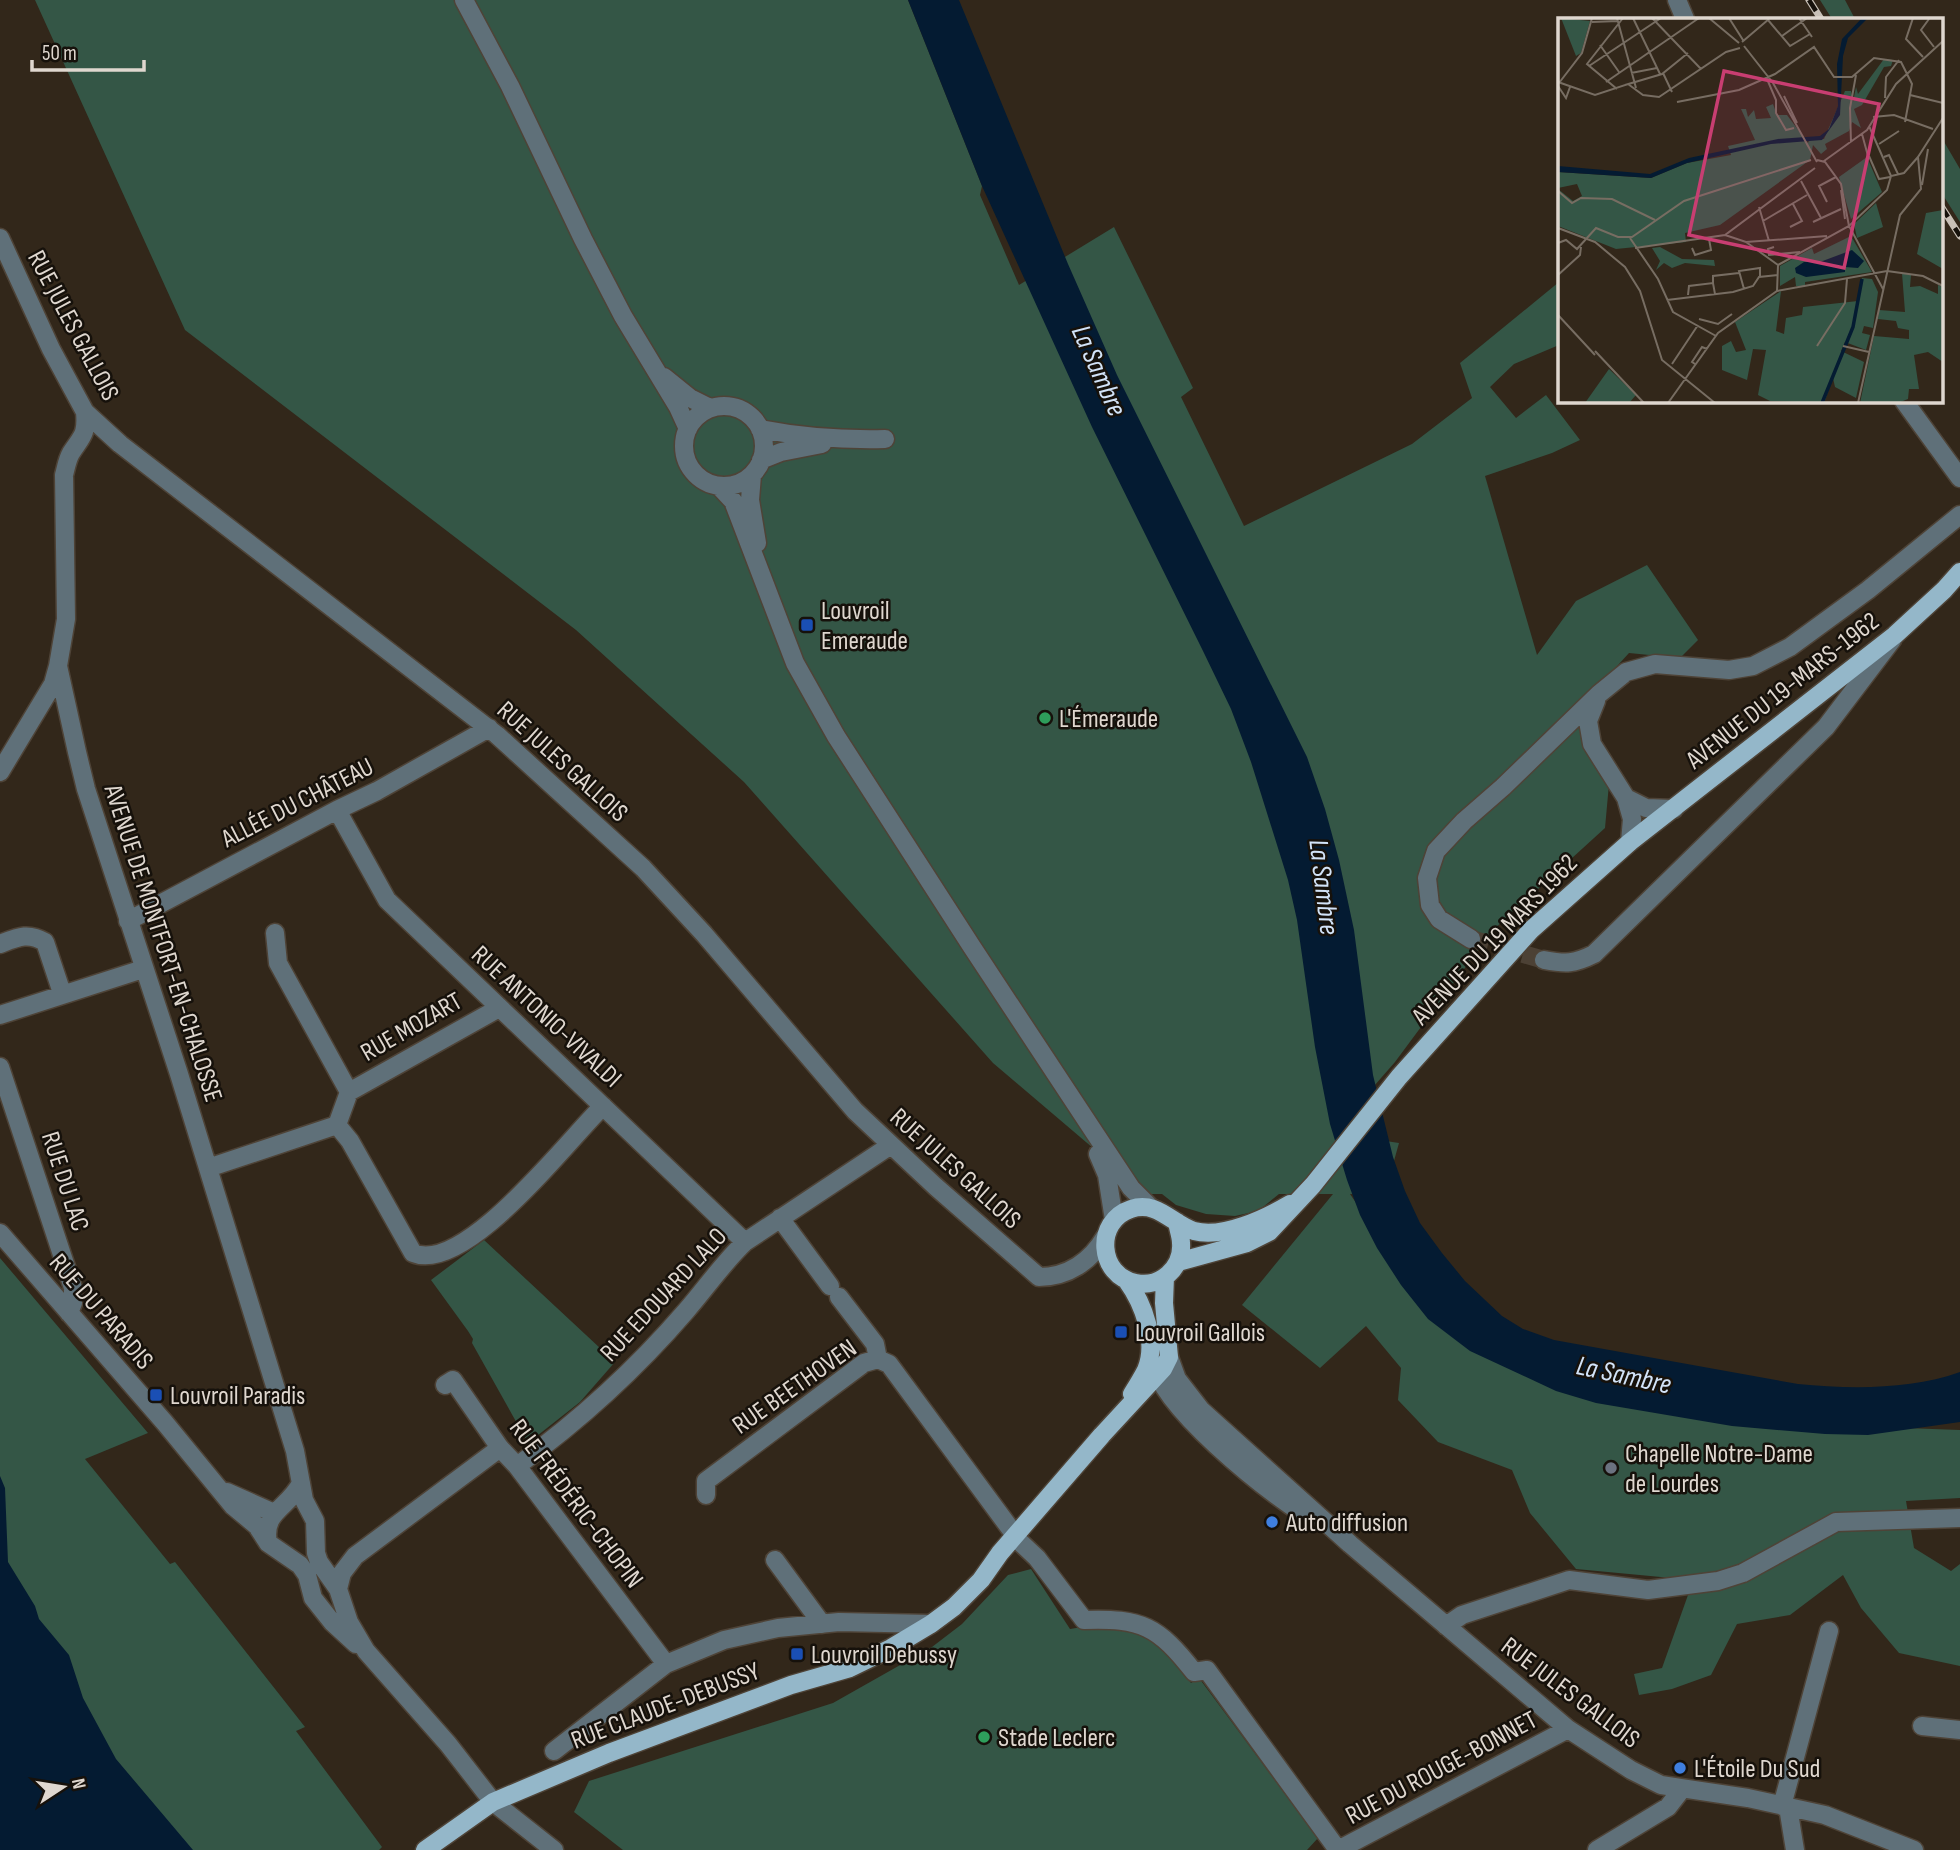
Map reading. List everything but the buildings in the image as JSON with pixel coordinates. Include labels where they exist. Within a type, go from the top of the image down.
[{"type":"main road","name":"AVENUE DU 19-MARS-1962","points":[[1630,842],[1895,635],[1960,572]]},
{"type":"main road","name":"AVENUE DU 19 MARS 1962","points":[[1300,1199],[1399,1077],[1531,930],[1630,842]]},
{"type":"main road","points":[[1177,1222],[1181,1242],[1178,1262],[1165,1278],[1147,1284],[1127,1281],[1111,1266],[1104,1247],[1105,1237],[1114,1220],[1130,1209],[1150,1207],[1201,1232],[1222,1231],[1259,1220],[1300,1199]]},
{"type":"main road","points":[[1178,1262],[1247,1243],[1269,1232],[1300,1199]]},
{"type":"main road","name":"RUE JULES GALLOIS","points":[[1165,1278],[1164,1303],[1169,1357]]},
{"type":"main road","name":"RUE JULES GALLOIS","points":[[1127,1281],[1137,1294],[1142,1307],[1150,1349]]},
{"type":"main road","points":[[1111,1425],[1147,1368],[1150,1349]]},
{"type":"main road","points":[[1111,1425],[1158,1377],[1169,1357]]},
{"type":"main road","name":"RUE CLAUDE-DEBUSSY","points":[[425,1850],[493,1802],[622,1748],[791,1685],[849,1668],[891,1648],[931,1624],[981,1580],[1111,1425]]},
{"type":"street","points":[[464,0],[510,86],[623,316],[678,407],[688,429]]},
{"type":"street","points":[[1677,0],[1685,18]]},
{"type":"street","name":"RUE JULES GALLOIS","points":[[0,238],[51,349],[85,412],[120,444],[489,728],[643,868],[704,934],[855,1111],[936,1187],[1039,1277],[1049,1277],[1070,1270],[1096,1253],[1105,1237]]},
{"type":"street","points":[[653,368],[690,398],[710,408]]},
{"type":"street","points":[[1905,402],[1960,478]]},
{"type":"street","points":[[761,570],[750,500],[764,444],[760,429],[746,412],[735,407],[722,405],[710,408],[701,413],[688,429],[684,441],[685,454],[697,475],[719,486],[733,501],[795,663],[836,736],[1040,1051],[1131,1188],[1150,1207]]},
{"type":"street","name":"AVENUE DE MONTFORT-EN-CHALOSSE","points":[[85,412],[87,428],[83,439],[69,455],[64,475],[66,619],[58,666],[86,789],[208,1168],[295,1451],[304,1500],[315,1521],[319,1562],[340,1595]]},
{"type":"street","points":[[760,429],[852,440],[885,439]]},
{"type":"street","points":[[719,486],[742,482],[757,467],[788,450],[852,440]]},
{"type":"street","points":[[1471,939],[1439,919],[1430,905],[1427,877],[1436,851],[1464,821],[1503,788],[1599,694],[1626,672],[1655,664],[1729,670],[1753,666],[1790,647],[1868,590],[1960,515]]},
{"type":"street","points":[[1544,960],[1563,964],[1576,963],[1594,954],[1826,727],[1895,635]]},
{"type":"street","points":[[0,772],[54,684],[58,666]]},
{"type":"street","points":[[1599,694],[1588,721],[1592,744],[1626,798],[1632,819],[1630,842]]},
{"type":"street","name":"ALLÉE DU CHÂTEAU","points":[[128,921],[377,791],[489,728]]},
{"type":"street","points":[[1626,798],[1646,808],[1674,809]]},
{"type":"street","name":"RUE ANTONIO-VIVALDI","points":[[337,810],[387,900],[745,1242]]},
{"type":"street","points":[[275,933],[278,963],[349,1092],[337,1125]]},
{"type":"street","points":[[0,944],[20,937],[35,936],[45,942],[62,993]]},
{"type":"street","points":[[0,1015],[143,969]]},
{"type":"street","name":"RUE MOZART","points":[[349,1092],[499,1008]]},
{"type":"street","points":[[1040,1051],[1107,1175],[1114,1220]]},
{"type":"street","name":"RUE DU LAC","points":[[0,1067],[73,1287],[74,1303],[69,1313]]},
{"type":"street","points":[[337,1125],[350,1141],[413,1253],[430,1257],[456,1248],[496,1220],[603,1106]]},
{"type":"street","points":[[208,1168],[337,1125]]},
{"type":"street","name":"RUE EDOUARD LALO","points":[[517,1466],[595,1405],[685,1312],[730,1256],[745,1242],[891,1145]]},
{"type":"street","points":[[780,1218],[875,1344],[878,1359]]},
{"type":"street","name":"RUE DU PARADIS","points":[[0,1233],[233,1506],[257,1526],[268,1543],[290,1558],[307,1575],[313,1598],[323,1609]]},
{"type":"street","points":[[1070,1270],[1097,1265],[1111,1266]]},
{"type":"street","name":"RUE JULES GALLOIS","points":[[1150,1349],[1158,1377],[1170,1397],[1224,1451],[1250,1476],[1287,1504],[1350,1544]]},
{"type":"street","name":"RUE JULES GALLOIS","points":[[1169,1357],[1177,1379],[1201,1410],[1350,1544],[1568,1729],[1631,1770],[1661,1785],[1748,1798],[1825,1815],[1914,1850]]},
{"type":"street","name":"RUE BEETHOVEN","points":[[706,1495],[706,1481],[864,1363],[878,1359],[889,1364],[1016,1536]]},
{"type":"street","name":"RUE FRÉDÉRIC-CHOPIN","points":[[445,1385],[453,1380],[500,1448],[517,1466],[666,1664]]},
{"type":"street","points":[[1224,1451],[1228,1447],[1234,1449],[1282,1489],[1303,1502]]},
{"type":"street","points":[[323,1609],[334,1609],[340,1595],[342,1573],[355,1556],[500,1448]]},
{"type":"street","points":[[268,1543],[265,1529],[279,1509],[295,1495],[301,1483]]},
{"type":"street","name":"RUE DU PARADIS","points":[[218,1488],[279,1509],[294,1505],[310,1514]]},
{"type":"street","points":[[1446,1626],[1462,1615],[1569,1580],[1648,1590],[1718,1581],[1743,1573],[1836,1522],[1960,1518]]},
{"type":"street","name":"RUE DU ROUGE-BONNET","points":[[1016,1536],[1037,1558],[1084,1620],[1117,1619],[1146,1627],[1171,1643],[1194,1672],[1207,1670],[1338,1850],[1568,1729]]},
{"type":"street","points":[[316,1545],[339,1557],[355,1556]]},
{"type":"street","points":[[775,1560],[822,1624]]},
{"type":"street","points":[[340,1595],[349,1622],[366,1651],[447,1744],[493,1802],[554,1850]]},
{"type":"street","points":[[323,1609],[348,1639],[366,1651]]},
{"type":"street","name":"RUE CLAUDE-DEBUSSY","points":[[554,1751],[666,1664],[724,1640],[778,1628],[822,1624],[931,1624]]},
{"type":"street","points":[[1795,1850],[1785,1807],[1829,1630]]},
{"type":"street","points":[[1922,1726],[1960,1730]]},
{"type":"street","points":[[1597,1850],[1668,1807],[1682,1789]]},
{"type":"green space","points":[[35,0],[908,0],[982,186],[980,195],[1019,285],[1114,227],[1193,388],[1181,397],[1244,526],[1412,444],[1472,398],[1460,363],[1558,283],[1558,345],[1514,364],[1490,387],[1516,418],[1546,395],[1580,440],[1552,453],[1485,476],[1537,655],[1576,601],[1647,565],[1698,640],[1680,658],[1629,653],[1576,711],[1609,784],[1605,828],[1493,930],[1395,1062],[1333,1133],[1399,1143],[1385,1193],[1350,1194],[1429,1309],[1823,1425],[1960,1430],[1960,1498],[1906,1501],[1914,1548],[1951,1571],[1960,1564],[1960,1666],[1899,1653],[1861,1608],[1843,1575],[1790,1615],[1737,1624],[1711,1675],[1672,1689],[1639,1695],[1634,1674],[1662,1668],[1688,1595],[1682,1579],[1576,1569],[1530,1513],[1512,1470],[1438,1442],[1398,1400],[1401,1368],[1366,1326],[1320,1368],[1242,1305],[1333,1194],[1279,1194],[1258,1211],[1235,1216],[1206,1214],[1176,1205],[1162,1194],[1147,1194],[993,1063],[744,782],[576,630],[185,330]]},
{"type":"green space","points":[[1820,0],[1845,0],[1854,18],[1831,18]]},
{"type":"green space","points":[[1942,140],[1960,169],[1960,222],[1942,194]]},
{"type":"green space","points":[[484,1240],[615,1362],[580,1402],[528,1443],[472,1343],[473,1339],[431,1280]]},
{"type":"green space","points":[[0,1258],[148,1433],[85,1459],[170,1564],[175,1562],[305,1727],[296,1731],[382,1847],[379,1850],[0,1850]]},
{"type":"green space","name":"Stade Leclerc","points":[[1031,1569],[1070,1629],[1109,1625],[1138,1631],[1158,1645],[1191,1683],[1199,1678],[1318,1838],[1307,1850],[623,1850],[574,1812],[589,1781],[833,1703],[932,1647],[962,1624],[1008,1575]]},
{"type":"water","name":"La Sambre","points":[[908,0],[959,0],[1117,375],[1307,757],[1339,860],[1354,930],[1373,1075],[1393,1157],[1420,1223],[1442,1253],[1465,1281],[1502,1316],[1523,1329],[1554,1340],[1818,1386],[1880,1387],[1921,1382],[1960,1372],[1960,1422],[1868,1435],[1825,1434],[1732,1426],[1596,1403],[1556,1391],[1470,1351],[1428,1319],[1401,1285],[1360,1215],[1330,1124],[1288,880],[1251,762],[1231,709],[1092,427],[982,186]]},
{"type":"water","points":[[0,1476],[5,1488],[8,1562],[35,1606],[39,1619],[69,1655],[83,1698],[116,1759],[193,1850],[0,1850]]},
{"type":"tunnel","points":[[1471,939],[1544,960]]},
{"type":"railway","points":[[1809,0],[1820,18]]},
{"type":"railway","points":[[1942,208],[1960,236]]},
{"type":"place","name":"Louvroil Emeraude","points":[[807,625]]},
{"type":"place","name":"L'Émeraude","points":[[1045,718]]},
{"type":"place","name":"Louvroil Gallois","points":[[1121,1332]]},
{"type":"place","name":"Louvroil Paradis","points":[[156,1395]]},
{"type":"place","name":"Chapelle Notre-Dame de Lourdes","points":[[1611,1468]]},
{"type":"place","name":"Auto diffusion","points":[[1272,1522]]},
{"type":"place","name":"Louvroil Debussy","points":[[797,1654]]},
{"type":"place","name":"Stade Leclerc","points":[[984,1737]]},
{"type":"place","name":"L'Étoile Du Sud","points":[[1680,1768]]}]
